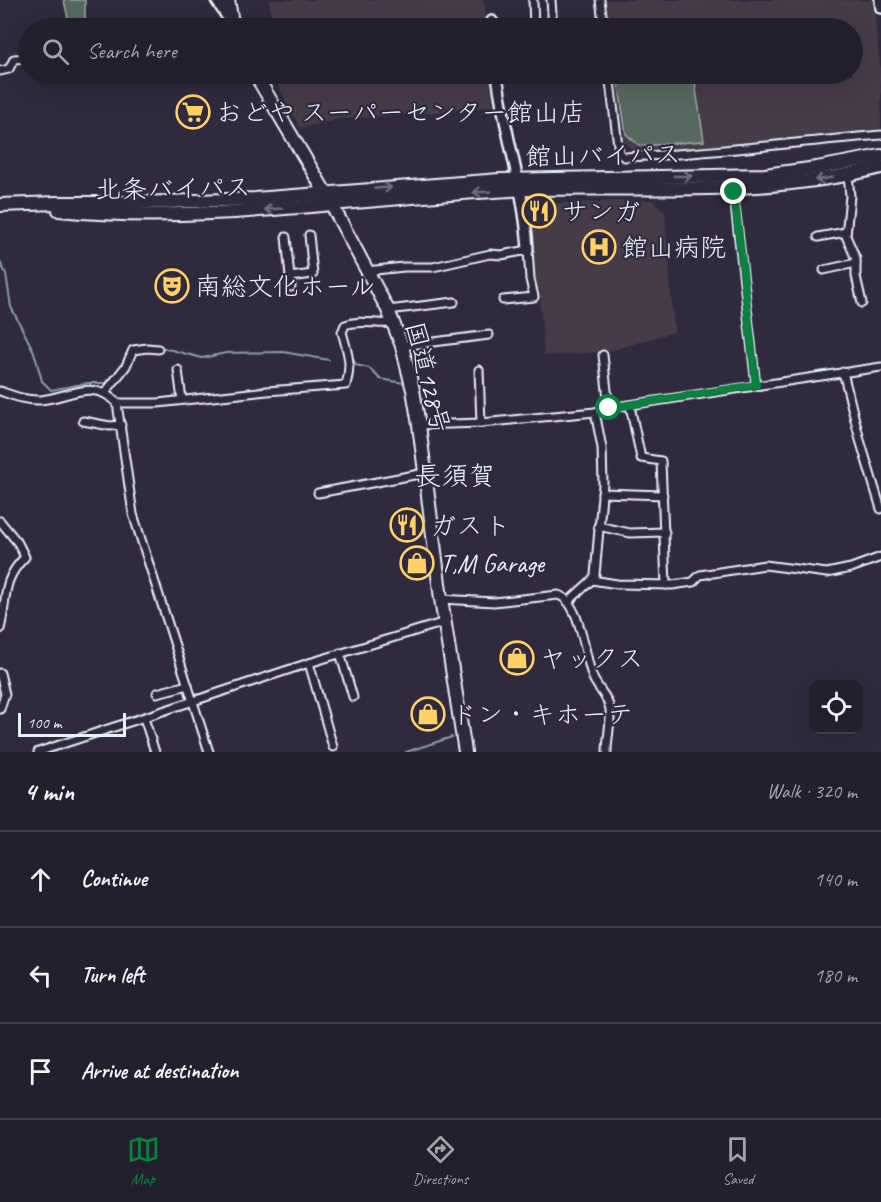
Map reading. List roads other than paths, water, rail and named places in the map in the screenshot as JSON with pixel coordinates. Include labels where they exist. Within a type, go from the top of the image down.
[{"type":"highway","points":[[228,0],[231,18]]},
{"type":"highway","points":[[261,84],[325,192]]},
{"type":"highway","name":"館山バイパス","points":[[325,192],[765,175],[881,156]]},
{"type":"highway","name":"館山バイパス","points":[[331,204],[518,184],[733,188],[811,182],[881,167]]},
{"type":"highway","name":"国道128号","points":[[325,192],[388,310],[402,346],[419,424],[441,599],[465,752]]},
{"type":"highway","name":"北条バイパス","points":[[0,205],[206,201],[325,192]]},
{"type":"highway","name":"北条バイパス","points":[[16,205],[115,214],[254,210],[331,204]]},
{"type":"street","points":[[216,0],[227,18]]},
{"type":"street","points":[[533,0],[534,18]]},
{"type":"street","points":[[551,0],[552,18]]},
{"type":"street","points":[[600,0],[603,18]]},
{"type":"street","points":[[880,0],[881,8]]},
{"type":"street","points":[[0,71],[9,69],[14,59],[18,59]]},
{"type":"street","points":[[499,84],[526,218],[530,279],[534,297],[503,300]]},
{"type":"street","points":[[610,84],[619,153],[624,157],[720,152],[881,135]]},
{"type":"street","points":[[848,175],[850,196],[846,232],[856,262],[856,276],[862,303]]},
{"type":"street","points":[[733,188],[756,385]]},
{"type":"street","points":[[818,237],[846,232]]},
{"type":"street","points":[[290,277],[313,274],[309,235]]},
{"type":"street","points":[[286,237],[291,287]]},
{"type":"street","points":[[366,271],[433,267],[490,254],[501,255],[528,250]]},
{"type":"street","points":[[824,270],[856,262]]},
{"type":"street","points":[[388,310],[454,302]]},
{"type":"street","points":[[117,403],[158,403],[346,385],[351,370],[342,332],[345,325],[354,321],[393,323]]},
{"type":"street","points":[[402,346],[489,335]]},
{"type":"street","points":[[105,393],[126,366],[133,350],[158,349]]},
{"type":"street","points":[[603,355],[609,408]]},
{"type":"street","points":[[419,424],[481,423],[595,412],[881,367]]},
{"type":"street","points":[[178,370],[182,400]]},
{"type":"street","points":[[479,370],[481,423]]},
{"type":"street","points":[[843,372],[881,509]]},
{"type":"street","points":[[0,391],[22,399],[41,400],[85,390],[105,393],[117,403],[133,514],[210,752]]},
{"type":"street","points":[[630,406],[641,458],[661,461],[666,585]]},
{"type":"street","points":[[568,602],[595,575],[602,493],[602,448],[595,412]]},
{"type":"street","points":[[83,421],[110,426],[121,424]]},
{"type":"street","points":[[318,493],[425,473]]},
{"type":"street","points":[[602,493],[663,495]]},
{"type":"street","points":[[0,521],[18,543],[25,557],[12,569],[0,629]]},
{"type":"street","points":[[598,526],[630,533],[665,532]]},
{"type":"street","points":[[592,580],[618,584],[666,585],[693,582],[700,575],[765,565],[827,573],[851,568],[881,556]]},
{"type":"street","points":[[441,599],[494,602],[558,595],[564,597],[583,636],[592,677],[607,701],[610,711],[607,752]]},
{"type":"street","points":[[38,752],[340,653],[445,622]]},
{"type":"street","points":[[340,653],[353,698]]},
{"type":"street","points":[[309,663],[333,747]]},
{"type":"street","points":[[0,673],[4,694],[0,709]]},
{"type":"street","points":[[157,693],[188,685]]},
{"type":"street","points":[[144,718],[155,752]]},
{"type":"waterway","points":[[0,262],[6,274],[11,307],[34,352],[42,381],[51,390],[88,383],[106,383],[125,362]]},
{"type":"waterway","points":[[134,347],[149,345]]},
{"type":"waterway","points":[[160,347],[202,358],[226,353],[283,352],[329,360]]},
{"type":"waterway","points":[[352,357],[356,365],[369,368],[380,379],[404,383]]},
{"type":"waterway","points":[[406,752],[452,737]]},
{"type":"place","name":"おどや スーパーセンター館山店","points":[[193,112]]},
{"type":"place","name":"サンガ","points":[[539,211]]},
{"type":"place","name":"館山病院","points":[[599,247]]},
{"type":"place","name":"南総文化ホール","points":[[172,286]]},
{"type":"place","name":"ガスト","points":[[407,525]]},
{"type":"place","name":"T,M Garage","points":[[417,563]]},
{"type":"place","name":"ヤックス","points":[[517,658]]},
{"type":"place","name":"ドン・キホーテ","points":[[428,714]]},
{"type":"district","name":"長須賀","points":[[455,476]]}]
